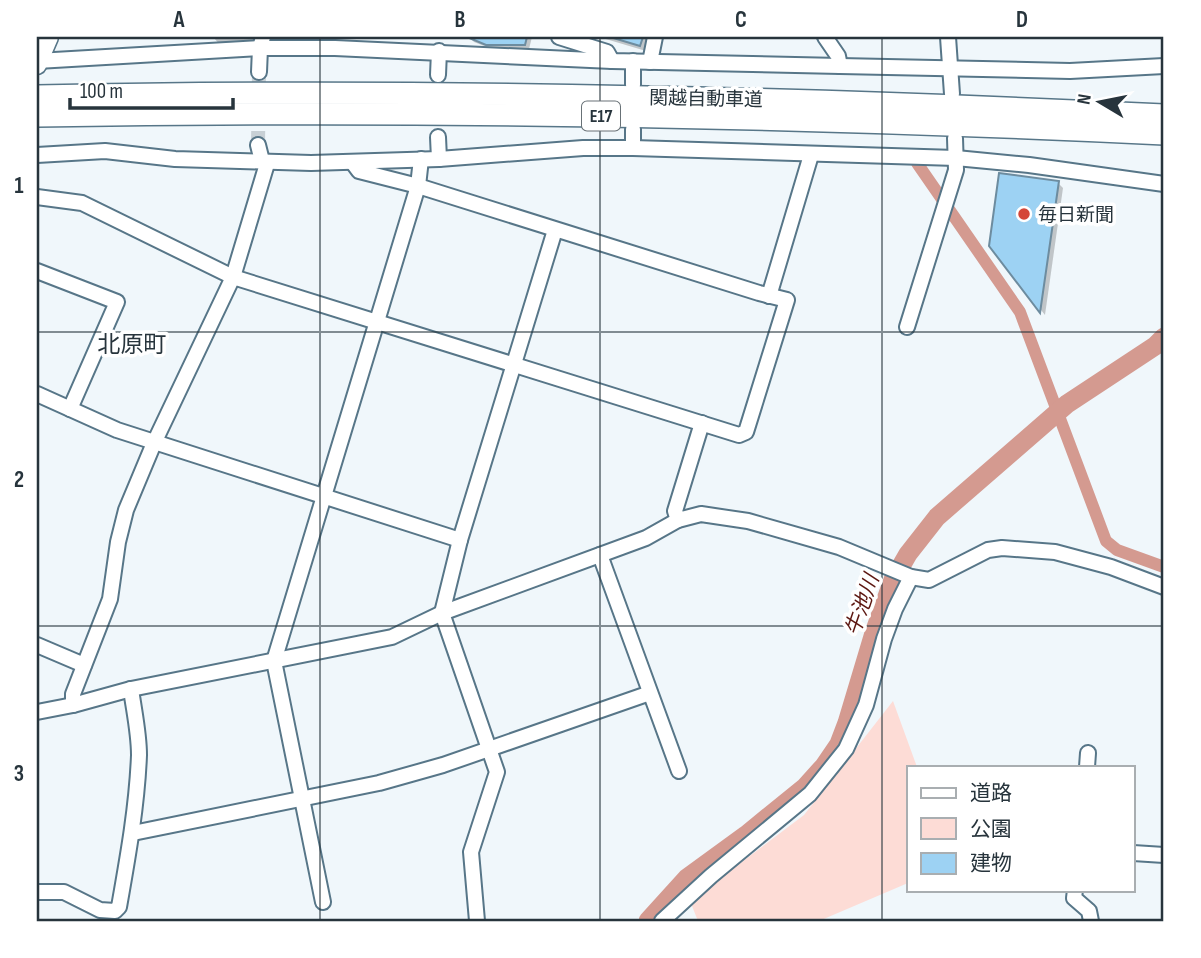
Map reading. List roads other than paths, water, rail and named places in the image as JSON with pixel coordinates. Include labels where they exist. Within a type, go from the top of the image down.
[{"type":"highway","name":"関越自動車道","points":[[39,103],[425,93],[820,100],[1164,115]]},
{"type":"highway","name":"関越自動車道","points":[[39,103],[235,113],[611,116],[973,125],[1164,134]]},
{"type":"main road","points":[[37,62],[49,37]]},
{"type":"street","points":[[456,52],[459,37]]},
{"type":"street","points":[[559,37],[607,52],[612,61]]},
{"type":"street","points":[[650,62],[655,37]]},
{"type":"street","points":[[825,37],[838,56],[840,66]]},
{"type":"street","points":[[834,37],[850,54]]},
{"type":"street","points":[[948,37],[951,94]]},
{"type":"street","points":[[37,62],[261,42],[612,61],[1070,71],[1164,66]]},
{"type":"street","points":[[259,72],[261,42]]},
{"type":"street","points":[[438,75],[439,51]]},
{"type":"street","points":[[633,61],[633,85]]},
{"type":"street","points":[[633,129],[633,148]]},
{"type":"street","points":[[438,137],[439,159]]},
{"type":"street","points":[[907,327],[956,170],[955,138]]},
{"type":"street","points":[[73,705],[73,694],[110,599],[118,542],[126,510],[154,443],[233,277],[267,167],[262,161],[258,145]]},
{"type":"street","points":[[37,155],[105,151],[175,159],[352,163],[583,148],[633,148],[956,158],[1029,165],[1164,184]]},
{"type":"street","points":[[769,296],[811,155]]},
{"type":"street","points":[[323,902],[274,661],[418,186],[421,159]]},
{"type":"street","points":[[37,197],[82,203],[233,277],[739,435],[746,432],[787,300],[418,186],[359,171],[352,163]]},
{"type":"street","points":[[477,921],[471,852],[497,772],[442,613],[460,540],[555,230]]},
{"type":"street","points":[[37,271],[117,302],[70,409]]},
{"type":"street","points":[[37,394],[117,430],[154,443],[324,494],[460,540]]},
{"type":"street","points":[[678,520],[675,511],[702,423]]},
{"type":"street","points":[[37,712],[131,689],[392,637],[442,613],[646,538],[678,520],[701,514],[748,521],[839,547],[909,575],[929,580],[988,550],[1002,548],[1055,552],[1111,566],[1164,587]]},
{"type":"street","points":[[600,555],[679,771]]},
{"type":"street","points":[[662,921],[711,876],[810,794],[846,749],[866,705],[884,639],[909,575]]},
{"type":"street","points":[[37,645],[84,665]]},
{"type":"street","points":[[37,892],[64,892],[112,916],[119,906],[133,833],[139,754],[131,689]]},
{"type":"street","points":[[133,833],[379,783],[443,765],[650,692]]},
{"type":"street","points":[[1134,853],[1164,855]]},
{"type":"street","points":[[1075,892],[1074,898],[1089,911],[1091,921]]},
{"type":"waterway","points":[[917,163],[1020,312],[1106,541],[1117,550],[1164,567]]},
{"type":"waterway","name":"牛池川","points":[[648,921],[687,878],[805,787],[824,766],[839,744],[847,723],[893,580],[908,554],[937,517],[1067,404],[1155,346],[1164,337]]},
{"type":"tunnel","points":[[258,145],[259,72]]},
{"type":"place","name":"毎日新聞","points":[[1024,214]]},
{"type":"district","name":"北原町","points":[[132,344]]}]
